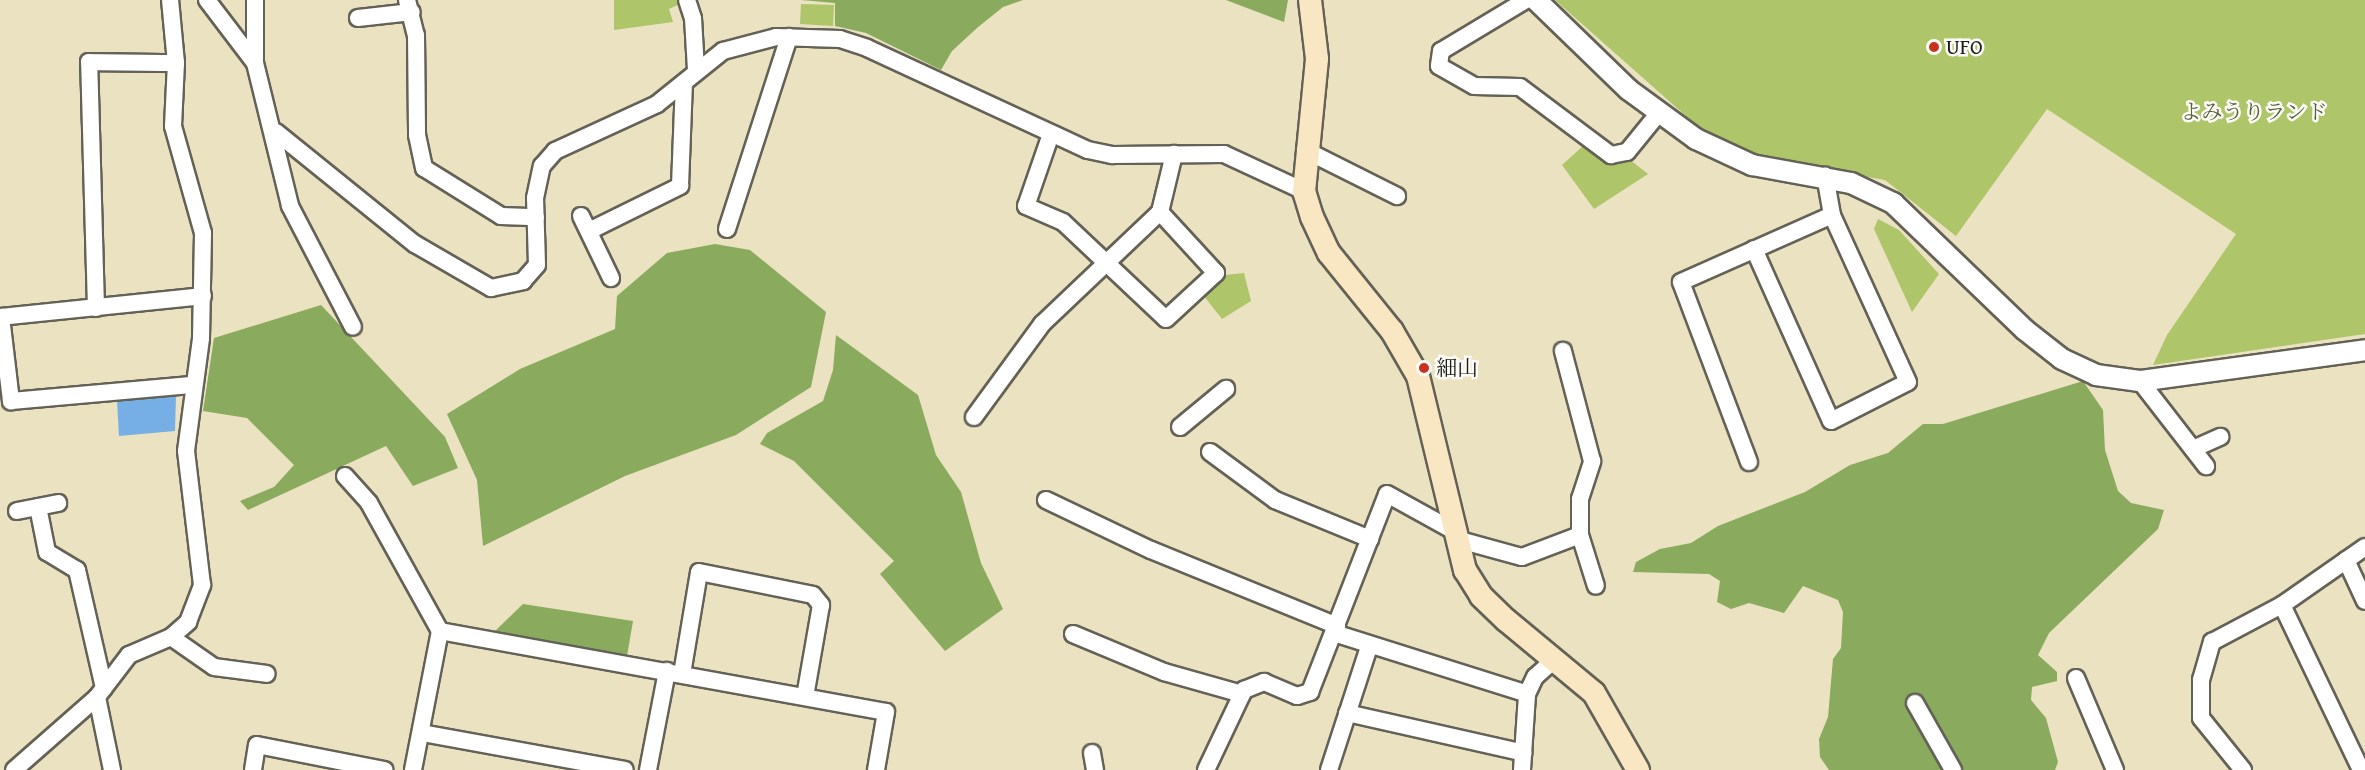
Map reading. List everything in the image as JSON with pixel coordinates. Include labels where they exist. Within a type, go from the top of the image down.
[{"type":"main road","points":[[1310,0],[1323,87],[1305,150],[1304,191],[1329,253],[1392,331],[1418,376],[1435,430],[1455,535],[1465,570],[1481,596],[1556,658],[1594,693],[1638,770]]},
{"type":"street","points":[[14,770],[100,692],[129,655],[171,637],[188,622],[202,585],[186,451],[190,385],[203,297],[203,233],[173,126],[176,63],[170,0]]},
{"type":"street","points":[[207,0],[255,63]]},
{"type":"street","points":[[255,0],[255,63],[276,132],[290,206],[353,327]]},
{"type":"street","points":[[687,0],[693,18],[696,70]]},
{"type":"street","points":[[1526,0],[1441,51],[1439,66],[1474,86],[1520,87],[1611,155],[1627,152],[1658,114]]},
{"type":"street","points":[[1536,0],[1658,114],[1743,161],[1774,171],[1825,176],[1893,203],[2062,359],[2096,375],[2140,381],[2365,350]]},
{"type":"street","points":[[358,18],[410,6],[417,135],[424,168],[501,216],[536,217]]},
{"type":"street","points":[[276,132],[415,244],[491,288],[523,280],[537,265],[536,217],[542,166],[555,152],[657,104],[684,84],[696,70],[751,40],[789,37],[840,39],[867,48],[1051,134],[1112,155],[1224,154],[1304,191]]},
{"type":"street","points":[[727,229],[789,37]]},
{"type":"street","points":[[96,308],[89,62],[176,63]]},
{"type":"street","points":[[611,278],[585,224],[680,186],[684,84]]},
{"type":"street","points":[[1051,134],[1026,206],[1063,222],[1166,319],[1216,273],[1160,212]]},
{"type":"street","points":[[1305,150],[1397,196]]},
{"type":"street","points":[[974,417],[1042,324],[1160,212],[1174,154]]},
{"type":"street","points":[[1754,249],[1832,421],[1908,382],[1832,215],[1825,176]]},
{"type":"street","points":[[1749,462],[1681,282],[1832,215]]},
{"type":"street","points":[[190,385],[11,402],[1,317],[203,297]]},
{"type":"street","points":[[1563,351],[1592,460],[1580,499],[1580,535],[1596,586]]},
{"type":"street","points":[[2140,381],[2206,466]]},
{"type":"street","points":[[1180,428],[1226,389]]},
{"type":"street","points":[[2193,449],[2220,436]]},
{"type":"street","points":[[1210,452],[1275,500],[1370,539]]},
{"type":"street","points":[[345,476],[369,503],[440,631],[413,770]]},
{"type":"street","points":[[1206,770],[1243,692],[1264,682],[1297,696],[1310,692],[1387,494],[1455,535],[1522,557],[1580,535]]},
{"type":"street","points":[[1046,500],[1151,550],[1335,629],[1369,647],[1527,694]]},
{"type":"street","points":[[17,511],[58,503]]},
{"type":"street","points":[[38,507],[46,552],[77,570],[112,770]]},
{"type":"street","points":[[2243,770],[2201,718],[2208,651],[2212,642],[2282,604],[2365,547]]},
{"type":"street","points":[[2346,560],[2365,601]]},
{"type":"street","points":[[648,770],[699,572],[817,600],[821,605],[805,697]]},
{"type":"street","points":[[2282,604],[2361,770]]},
{"type":"street","points":[[440,631],[886,712],[876,770]]},
{"type":"street","points":[[1073,634],[1164,672],[1243,692]]},
{"type":"street","points":[[171,637],[214,667],[267,674]]},
{"type":"street","points":[[1329,770],[1369,647]]},
{"type":"street","points":[[1347,713],[1523,762],[1527,694],[1535,676],[1556,658]]},
{"type":"street","points":[[2076,678],[2115,770]]},
{"type":"street","points":[[1915,703],[1953,770]]},
{"type":"street","points":[[422,733],[625,770]]},
{"type":"street","points":[[253,770],[257,745],[385,770]]},
{"type":"street","points":[[1092,753],[1095,770]]},
{"type":"green space","points":[[614,0],[681,0],[682,3],[669,9],[673,22],[614,30]]},
{"type":"green space","points":[[801,0],[1023,0],[1003,7],[977,28],[952,51],[941,70],[866,33],[835,26],[835,3]]},
{"type":"green space","points":[[1226,0],[1288,0],[1284,22]]},
{"type":"green space","name":"よみうりランド","points":[[1555,0],[2365,0],[2365,334],[2153,365],[2167,335],[2236,234],[2047,109],[1956,236],[1885,180],[1777,161],[1734,146],[1695,124]]},
{"type":"green space","points":[[801,4],[834,5],[833,26],[800,24]]},
{"type":"green space","points":[[1583,146],[1606,162],[1629,159],[1648,174],[1594,209],[1562,165]]},
{"type":"green space","points":[[1878,219],[1899,230],[1939,274],[1912,312],[1874,229]]},
{"type":"green space","points":[[715,244],[750,250],[826,312],[811,387],[736,435],[625,476],[483,546],[477,480],[447,414],[520,369],[615,329],[617,296],[667,253]]},
{"type":"green space","points":[[1244,273],[1251,301],[1222,319],[1203,295],[1225,275]]},
{"type":"green space","points":[[321,305],[445,437],[458,468],[413,486],[386,446],[248,510],[240,501],[274,487],[294,465],[247,418],[203,411],[214,338]]},
{"type":"green space","points":[[836,335],[918,395],[936,455],[961,492],[981,563],[1003,609],[945,651],[880,574],[894,561],[794,461],[760,444],[767,433],[823,401],[833,370]]},
{"type":"green space","points":[[2083,381],[2103,410],[2105,450],[2118,491],[2131,503],[2164,510],[2158,529],[2049,633],[2038,655],[2057,672],[2057,681],[2032,687],[2031,700],[2046,718],[2058,762],[2055,770],[1829,770],[1820,757],[1819,739],[1828,717],[1833,659],[1841,648],[1843,612],[1838,600],[1803,586],[1784,613],[1749,603],[1731,609],[1717,602],[1720,581],[1709,574],[1633,572],[1636,562],[1660,549],[1691,543],[1718,526],[1805,492],[1850,465],[1888,453],[1923,424],[1943,424]]},
{"type":"green space","points":[[523,604],[633,621],[627,656],[493,633]]},
{"type":"water","points":[[176,395],[175,431],[119,436],[117,400]]},
{"type":"place","name":"UFO","points":[[1934,47]]},
{"type":"place","name":"細山","points":[[1424,368]]}]
